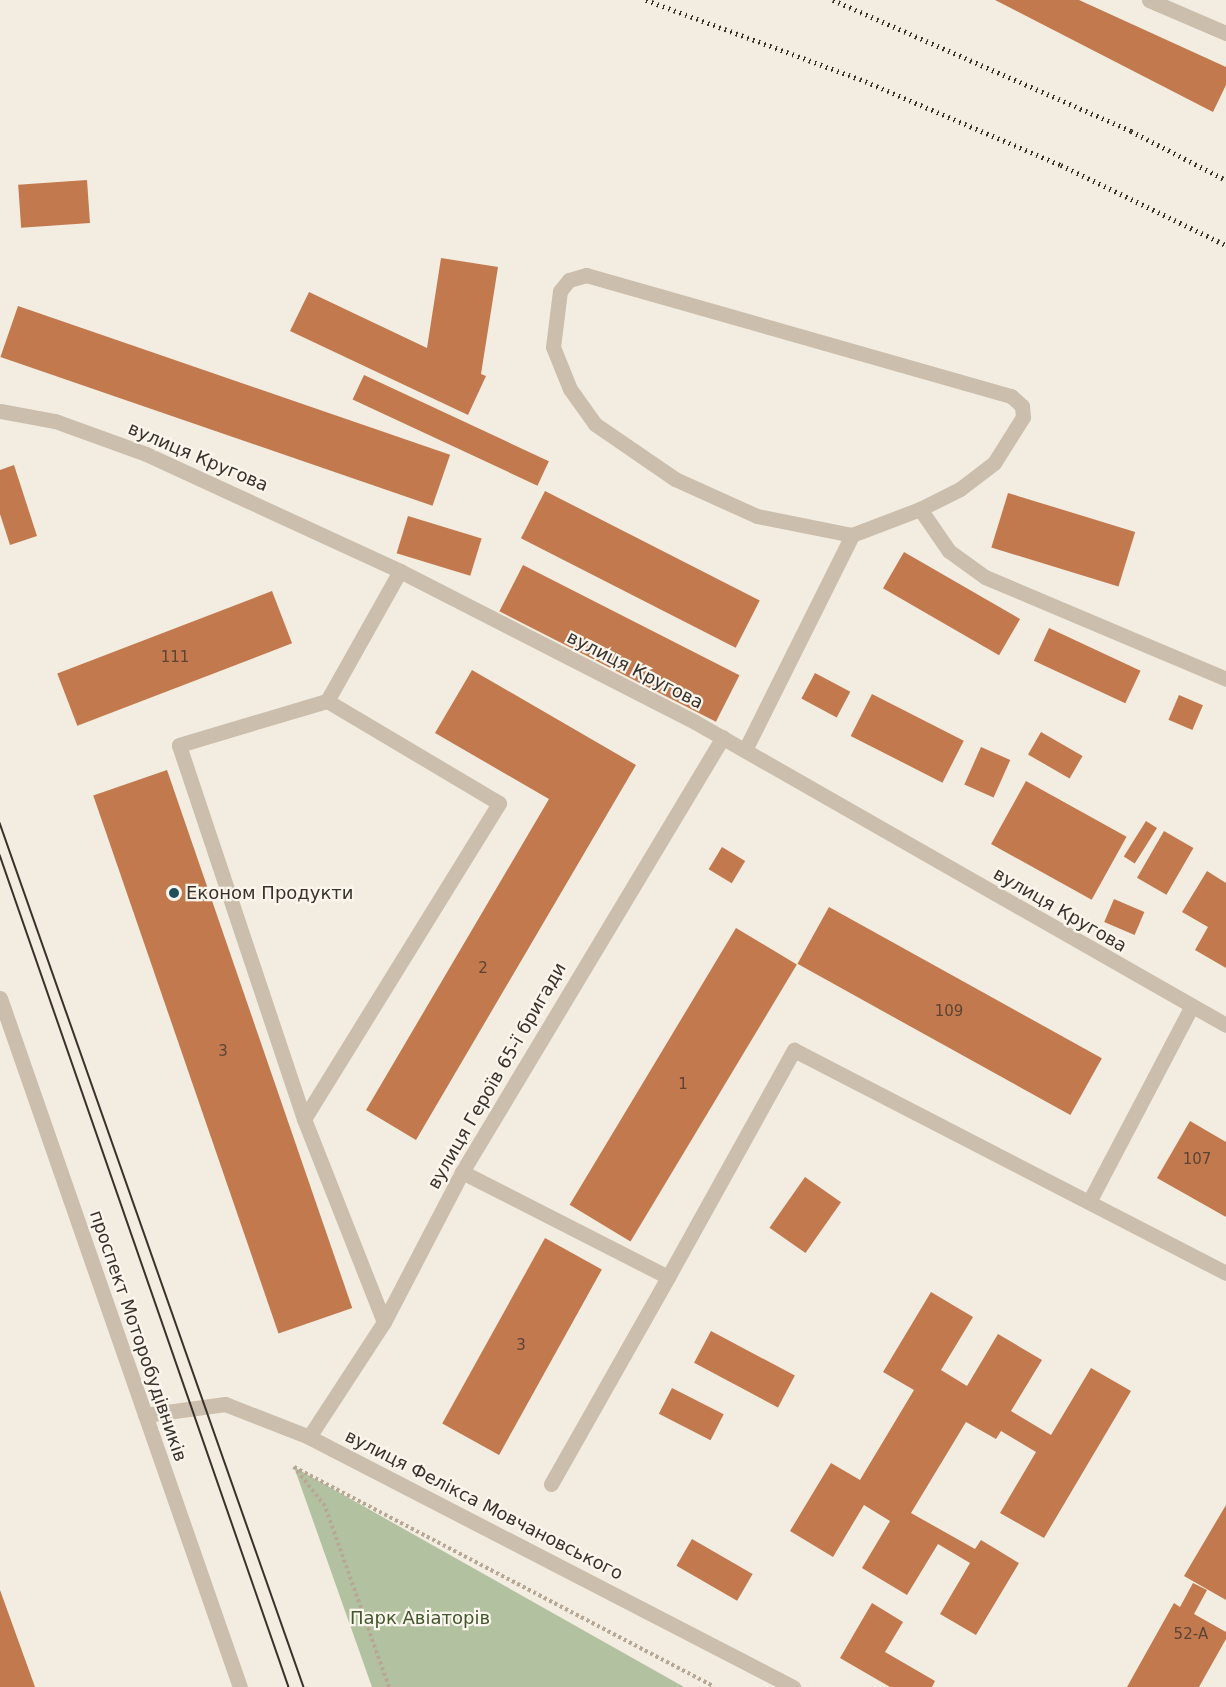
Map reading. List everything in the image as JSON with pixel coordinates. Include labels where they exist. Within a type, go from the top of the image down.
[{"type":"street","points":[[1160,2],[1226,33]]},
{"type":"street","points":[[586,274],[1011,396],[1022,406],[1023,417],[994,463],[960,489],[920,509],[852,535],[757,516],[675,479],[595,424],[570,389],[553,347],[560,291],[569,280],[586,274]]},
{"type":"street","name":"вулиця Кругова","points":[[0,411],[55,421],[146,454],[400,571],[723,737],[1226,1024]]},
{"type":"street","points":[[920,509],[949,551],[985,577],[1226,679]]},
{"type":"street","points":[[745,750],[852,535]]},
{"type":"street","points":[[384,1322],[304,1119],[179,745],[327,701],[400,571]]},
{"type":"street","points":[[304,1119],[499,803],[327,701]]},
{"type":"street","name":"вулиця Героїв 65-ї бригади","points":[[309,1437],[384,1322],[462,1172],[723,737]]},
{"type":"street","name":"проспект Моторобудівників","points":[[0,998],[240,1687]]},
{"type":"street","points":[[1090,1200],[1192,1006]]},
{"type":"street","points":[[551,1484],[794,1050],[1090,1200],[1226,1273]]},
{"type":"street","points":[[462,1172],[668,1277]]},
{"type":"street","name":"вулиця Фелікса Мовчановського","points":[[145,1415],[225,1404],[309,1437],[793,1687]]},
{"type":"path","points":[[389,1687],[325,1506],[294,1467],[714,1687]]},
{"type":"green space","name":"Парк Авіаторів","points":[[294,1467],[684,1687],[372,1687]]},
{"type":"building","points":[[995,0],[1079,0],[1226,67],[1226,85],[1213,112]]},
{"type":"building","points":[[87,180],[90,223],[21,228],[18,185]]},
{"type":"building","points":[[441,258],[498,267],[481,374],[486,376],[468,415],[290,331],[309,292],[427,348]]},
{"type":"building","points":[[18,306],[450,455],[433,506],[0,357]]},
{"type":"building","points":[[364,375],[549,461],[537,486],[353,399]]},
{"type":"building","points":[[14,465],[37,536],[10,545],[0,514],[0,470]]},
{"type":"building","points":[[545,491],[760,600],[736,648],[521,538]]},
{"type":"building","points":[[1008,493],[1135,532],[1119,586],[991,548]]},
{"type":"building","points":[[408,516],[482,539],[470,576],[397,553]]},
{"type":"building","points":[[904,552],[1020,619],[999,655],[883,588]]},
{"type":"building","points":[[523,565],[740,675],[716,722],[499,611]]},
{"type":"building","points":[[272,591],[292,643],[77,726],[57,673]]},
{"type":"building","points":[[1049,628],[1141,671],[1125,703],[1034,661]]},
{"type":"building","points":[[472,670],[636,765],[416,1140],[366,1110],[549,799],[435,733]]},
{"type":"building","points":[[815,673],[850,692],[837,717],[801,699]]},
{"type":"building","points":[[872,694],[964,741],[942,783],[851,736]]},
{"type":"building","points":[[1179,695],[1203,705],[1192,730],[1168,720]]},
{"type":"building","points":[[1041,732],[1083,756],[1070,779],[1028,755]]},
{"type":"building","points":[[981,747],[1010,760],[994,797],[964,784]]},
{"type":"building","points":[[167,770],[352,1308],[278,1333],[93,795]]},
{"type":"building","points":[[1026,781],[1127,837],[1092,900],[991,844]]},
{"type":"building","points":[[1146,821],[1157,828],[1135,864],[1124,857]]},
{"type":"building","points":[[1164,831],[1193,848],[1166,895],[1137,878]]},
{"type":"building","points":[[722,847],[745,861],[732,883],[709,869]]},
{"type":"building","points":[[1207,871],[1226,883],[1226,968],[1195,950],[1208,927],[1182,912]]},
{"type":"building","points":[[1114,899],[1144,912],[1135,935],[1104,922]]},
{"type":"building","points":[[829,907],[1102,1058],[1070,1115],[797,964]]},
{"type":"building","points":[[736,928],[797,965],[631,1241],[570,1205]]},
{"type":"building","points":[[1190,1121],[1226,1142],[1226,1217],[1157,1178]]},
{"type":"building","points":[[805,1177],[841,1202],[805,1253],[769,1228]]},
{"type":"building","points":[[545,1238],[602,1270],[499,1455],[442,1423]]},
{"type":"building","points":[[931,1292],[973,1317],[941,1370],[967,1386],[998,1334],[1042,1360],[1011,1411],[1051,1435],[1091,1368],[1131,1391],[1044,1538],[1000,1513],[1036,1452],[1001,1431],[996,1439],[966,1422],[911,1513],[975,1549],[981,1540],[1019,1563],[976,1635],[940,1614],[970,1563],[938,1544],[907,1595],[862,1568],[890,1521],[864,1505],[833,1557],[790,1531],[831,1463],[860,1480],[914,1390],[883,1372]]},
{"type":"building","points":[[711,1331],[795,1376],[778,1407],[694,1363]]},
{"type":"building","points":[[672,1388],[724,1414],[711,1440],[659,1414]]},
{"type":"building","points":[[1226,1505],[1226,1600],[1184,1576]]},
{"type":"building","points":[[692,1539],[753,1574],[737,1601],[676,1566]]},
{"type":"building","points":[[1193,1583],[1207,1590],[1194,1614],[1226,1632],[1226,1639],[1199,1687],[1127,1687],[1174,1603],[1180,1607]]},
{"type":"building","points":[[0,1590],[35,1687],[0,1687]]},
{"type":"building","points":[[872,1603],[903,1622],[885,1652],[935,1681],[932,1687],[890,1687],[840,1658]]},
{"type":"tram line","points":[[0,823],[304,1687]]},
{"type":"tram line","points":[[0,855],[289,1687]]},
{"type":"railway","points":[[646,0],[860,79],[1061,165],[1226,245]]},
{"type":"railway","points":[[833,0],[1131,131],[1226,180]]},
{"type":"place","name":"Економ Продукти","points":[[174,893]]}]
